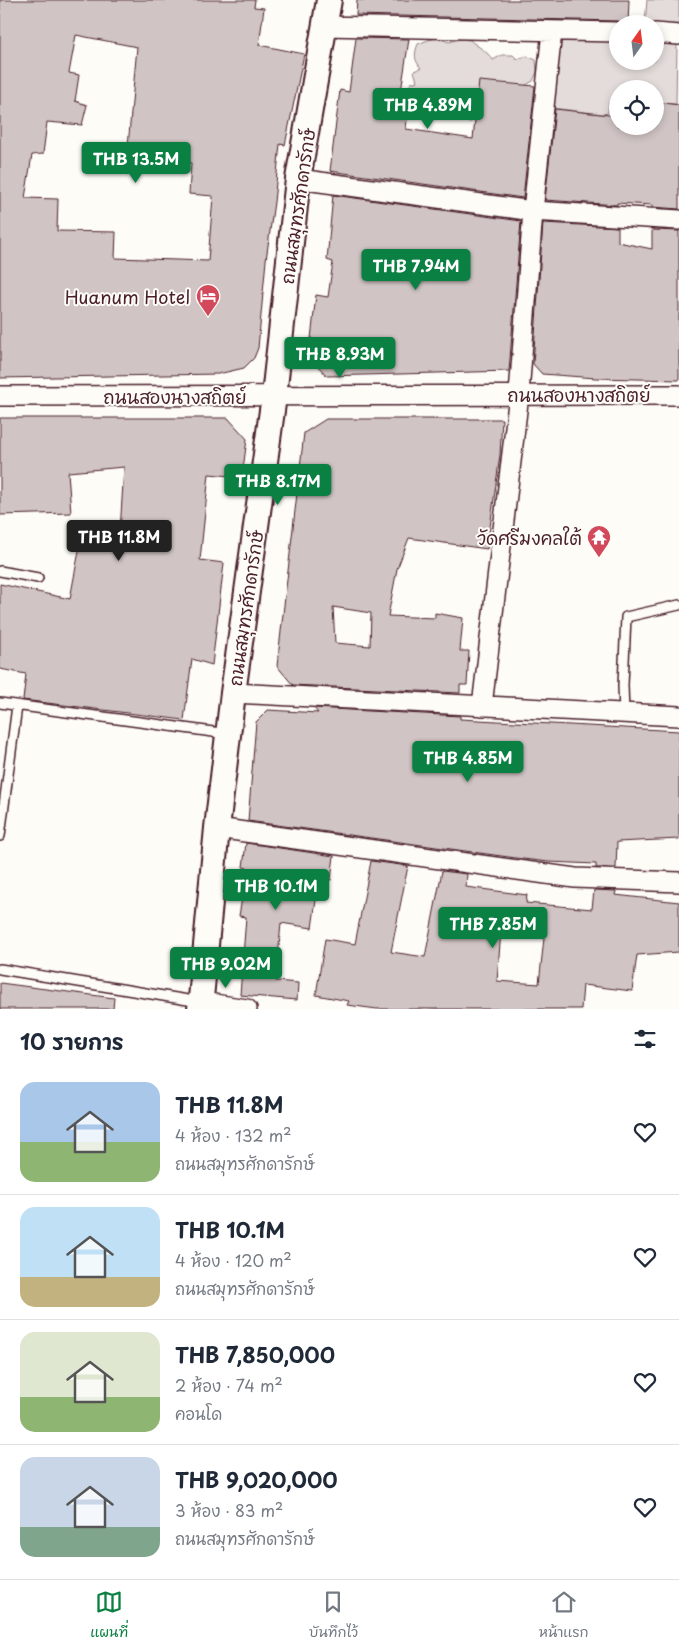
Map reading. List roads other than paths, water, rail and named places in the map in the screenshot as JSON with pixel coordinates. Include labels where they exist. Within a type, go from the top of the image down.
[{"type":"street","name":"ถนนสมุทรศักดารักษ์","points":[[200,1006],[228,734],[274,396],[298,179],[328,0]]},
{"type":"street","points":[[324,26],[609,32]]},
{"type":"street","points":[[482,706],[519,394],[533,211],[552,31]]},
{"type":"street","points":[[664,34],[679,35]]},
{"type":"street","points":[[298,179],[533,211],[679,220]]},
{"type":"street","name":"ถนนสองนางสถิตย์","points":[[0,396],[679,395]]},
{"type":"street","points":[[233,693],[679,716]]},
{"type":"street","points":[[217,828],[575,878],[679,882]]},
{"type":"street","points":[[200,1006],[247,1009]]},
{"type":"lane","points":[[0,571],[38,578]]},
{"type":"lane","points":[[624,714],[623,685],[626,617],[679,605]]},
{"type":"lane","points":[[0,703],[228,734]]},
{"type":"lane","points":[[0,836],[17,706]]},
{"type":"lane","points":[[0,969],[200,1006]]},
{"type":"place","name":"Huanum Hotel","points":[[208,317]]},
{"type":"place","name":"วัดศรีมงคลใต้","points":[[599,558]]}]
